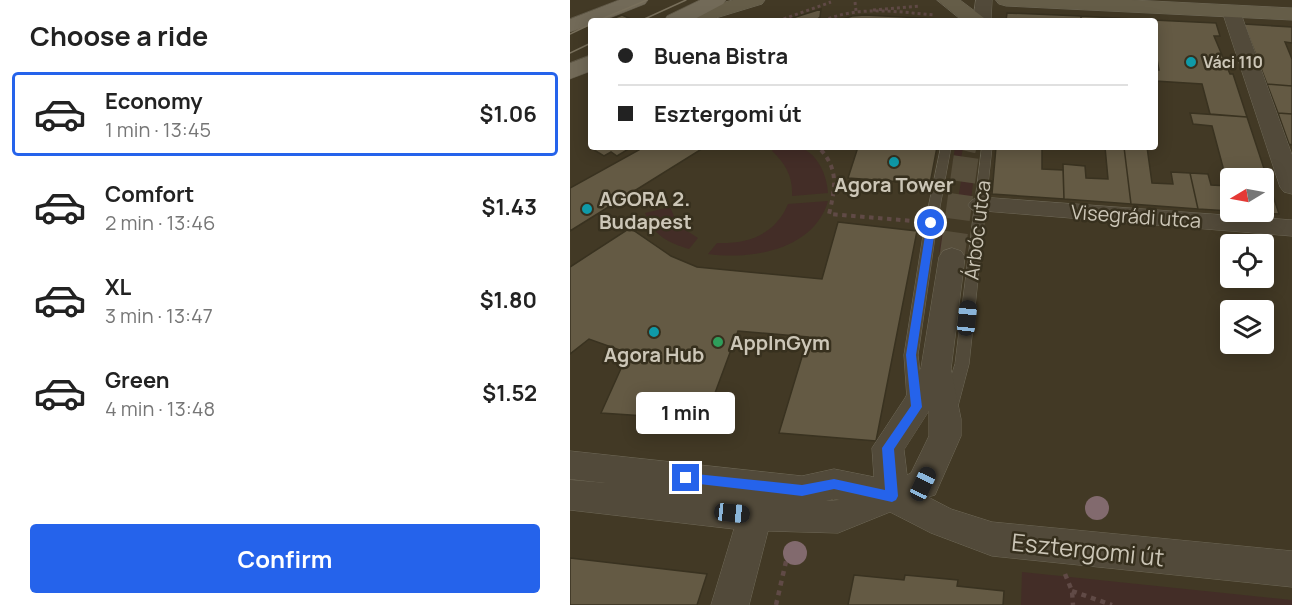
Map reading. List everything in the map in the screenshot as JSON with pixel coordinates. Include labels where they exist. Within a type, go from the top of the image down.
[{"type":"main road","points":[[570,16],[625,0]]},
{"type":"main road","points":[[570,16],[638,0]]},
{"type":"main road","points":[[677,18],[696,0]]},
{"type":"main road","points":[[680,18],[716,0]]},
{"type":"main road","points":[[693,18],[755,0]]},
{"type":"main road","points":[[1006,0],[1292,14]]},
{"type":"main road","points":[[1282,0],[1292,1]]},
{"type":"main road","points":[[941,8],[971,18]]},
{"type":"main road","points":[[570,72],[588,63]]},
{"type":"street","points":[[981,18],[984,0]]},
{"type":"street","points":[[1231,11],[1292,187]]},
{"type":"street","name":"Visegrádi utca","points":[[980,205],[1292,228]]},
{"type":"street","name":"Árbóc utca","points":[[936,369],[916,407],[888,448],[892,496],[923,484],[945,436],[946,419],[936,369],[952,257]]},
{"type":"street","name":"Esztergomi út","points":[[570,465],[802,491],[834,484],[892,496],[943,522],[992,539],[1292,568]]},
{"type":"street","points":[[570,495],[755,515],[838,517],[892,496]]},
{"type":"street","points":[[730,605],[755,515]]},
{"type":"lane","points":[[916,407],[911,355],[931,223],[945,150]]},
{"type":"lane","name":"Árbóc utca","points":[[946,419],[962,364],[987,150]]},
{"type":"path","points":[[787,18],[831,2]]},
{"type":"path","points":[[855,2],[855,11]]},
{"type":"path","points":[[829,18],[855,11],[920,6]]},
{"type":"path","points":[[855,11],[941,8]]},
{"type":"path","points":[[778,14],[783,18]]},
{"type":"path","points":[[821,150],[834,168],[837,182],[829,214],[920,222]]},
{"type":"path","points":[[776,605],[791,539]]},
{"type":"path","points":[[1072,591],[1110,605]]},
{"type":"shaded area","points":[[805,150],[810,153],[823,171],[828,193],[792,196],[788,171],[772,151]]},
{"type":"shaded area","points":[[955,150],[962,150],[960,165],[974,175],[971,200],[958,199],[963,170],[952,169]]},
{"type":"shaded area","points":[[828,201],[821,218],[810,231],[795,241],[762,253],[708,254],[717,243],[739,242],[759,236],[776,223],[788,204]]},
{"type":"shaded area","points":[[670,207],[678,225],[698,238],[689,249],[662,237],[652,227],[645,213]]},
{"type":"shaded area","points":[[942,232],[967,234],[965,254],[939,252]]},
{"type":"shaded area","points":[[1022,572],[1292,600],[1292,605],[1021,605]]},
{"type":"building","points":[[821,9],[819,18],[792,18]]},
{"type":"building","points":[[1007,13],[1081,16],[1081,18],[1006,18]]},
{"type":"building","points":[[865,15],[921,18],[846,18]]},
{"type":"building","points":[[1081,16],[1115,18],[1081,18]]},
{"type":"building","name":"Váci 110","points":[[1158,20],[1216,23],[1220,36],[1214,36],[1230,74],[1233,74],[1247,117],[1210,114],[1202,84],[1158,81]]},
{"type":"building","points":[[1244,24],[1292,27],[1292,43],[1285,42],[1292,59],[1292,86],[1267,84]]},
{"type":"building","points":[[1267,84],[1292,86],[1292,114],[1278,113]]},
{"type":"building","points":[[1190,113],[1247,117],[1264,168],[1223,168],[1212,126],[1193,124]]},
{"type":"building","points":[[1278,113],[1292,114],[1292,145],[1289,144]]},
{"type":"building","points":[[594,150],[627,150],[617,156],[611,152],[604,156]]},
{"type":"building","name":"AGORA 2. Budapest","points":[[639,150],[700,150],[570,231],[570,188]]},
{"type":"building","name":"Agora Tower","points":[[857,150],[936,150],[930,184],[848,178]]},
{"type":"building","points":[[996,150],[1042,150],[1042,169],[1063,170],[1064,199],[992,194]]},
{"type":"building","points":[[1105,150],[1124,150],[1131,204],[1064,199],[1063,164],[1085,166],[1086,178],[1108,179]]},
{"type":"building","points":[[1124,150],[1147,150],[1152,183],[1173,184],[1171,172],[1190,173],[1198,209],[1131,204]]},
{"type":"building","points":[[1190,173],[1208,174],[1211,185],[1220,186],[1220,210],[1198,209]]},
{"type":"building","points":[[1274,199],[1279,214],[1274,214]]},
{"type":"building","name":"Agora Hub","points":[[838,222],[917,231],[876,441],[779,433],[808,337],[738,331],[705,420],[601,413],[628,353],[589,339],[570,354],[570,267],[630,228],[671,256],[697,267],[822,279]]},
{"type":"building","points":[[570,558],[707,574],[697,605],[570,605]]},
{"type":"building","points":[[854,575],[904,580],[905,575],[958,580],[957,586],[1004,591],[1003,605],[848,605]]},
{"type":"tunnel","points":[[952,257],[967,150]]},
{"type":"tram line","points":[[604,18],[647,0]]},
{"type":"tram line","points":[[647,18],[686,0]]},
{"type":"tram line","points":[[570,34],[588,25]]},
{"type":"tram line","points":[[570,53],[588,44]]},
{"type":"place","name":"Váci 110","points":[[1191,62]]},
{"type":"place","name":"Agora Tower","points":[[894,162]]},
{"type":"place","name":"AGORA 2. Budapest","points":[[587,209]]},
{"type":"place","name":"Agora Hub","points":[[654,332]]},
{"type":"place","name":"AppInGym","points":[[718,342]]},
{"type":"route","points":[[686,478],[802,491],[834,484],[892,496],[888,448],[916,407],[911,355],[931,223]]}]
